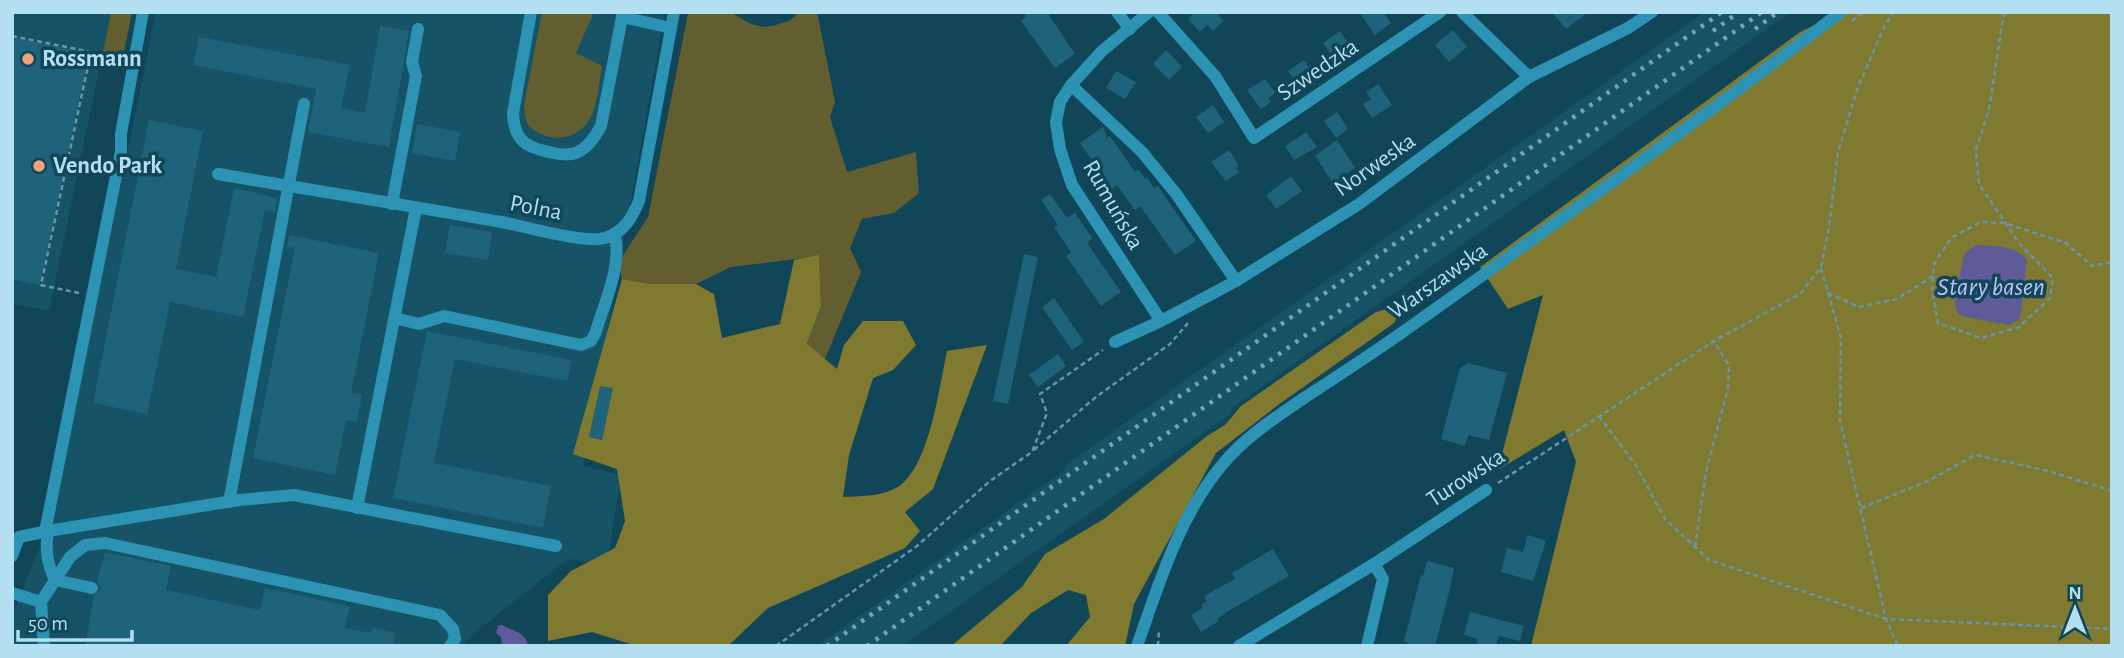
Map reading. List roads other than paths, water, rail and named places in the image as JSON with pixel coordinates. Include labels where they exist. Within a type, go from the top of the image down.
[{"type":"street","points":[[55,580],[47,564],[46,531],[121,151],[121,134],[143,12]]},
{"type":"street","points":[[531,12],[513,113],[514,128],[522,141],[534,149],[562,155],[575,154],[588,145],[601,126],[623,15],[671,28]]},
{"type":"street","points":[[395,318],[419,324],[444,316],[581,345],[591,341],[613,275],[618,245],[614,234],[621,231],[633,217],[639,201],[674,12]]},
{"type":"street","points":[[1117,12],[1130,29]]},
{"type":"street","name":"Rumuńska","points":[[1149,12],[1102,51],[1071,85],[1060,102],[1056,122],[1060,149],[1072,185],[1161,321]]},
{"type":"street","name":"Szwedzka","points":[[1158,12],[1215,76],[1254,138],[1440,12]]},
{"type":"street","points":[[1462,12],[1528,77]]},
{"type":"street","name":"Norweska","points":[[1115,342],[1236,281],[1359,204],[1528,77],[1628,28],[1652,12]]},
{"type":"street","name":"Warszawska","points":[[1137,646],[1170,555],[1196,502],[1221,466],[1236,450],[1266,424],[1408,329],[1847,16]]},
{"type":"street","points":[[392,204],[416,76],[412,62],[418,29]]},
{"type":"street","points":[[1071,85],[1142,152],[1177,195],[1236,281]]},
{"type":"street","points":[[229,502],[304,104]]},
{"type":"street","name":"Polna","points":[[218,174],[575,237],[603,239],[614,234]]},
{"type":"street","points":[[357,508],[416,208]]},
{"type":"street","name":"Turowska","points":[[1239,646],[1374,564],[1486,491]]},
{"type":"street","points":[[12,555],[19,537],[46,531],[229,502],[294,495],[556,546]]},
{"type":"street","points":[[44,646],[41,601],[70,557],[85,545],[105,543],[440,615],[453,629],[455,639],[450,646]]},
{"type":"street","points":[[1367,646],[1383,579],[1374,564]]},
{"type":"street","points":[[55,580],[92,588]]},
{"type":"street","points":[[12,593],[41,601]]},
{"type":"water","name":"Stary basen","points":[[1975,245],[2017,251],[2027,260],[2019,320],[2008,325],[1961,316],[1956,310],[1955,302],[1964,255]]},
{"type":"water","points":[[502,625],[522,635],[528,646],[502,646],[501,637],[496,633],[498,626]]},
{"type":"railway","points":[[827,646],[1722,12]]},
{"type":"railway","points":[[1713,31],[1739,12]]},
{"type":"railway","points":[[867,646],[1762,12]]},
{"type":"railway","points":[[1755,29],[1778,12]]},
{"type":"place","name":"Rossmann","points":[[28,59]]},
{"type":"place","name":"Vendo Park","points":[[39,166]]}]
